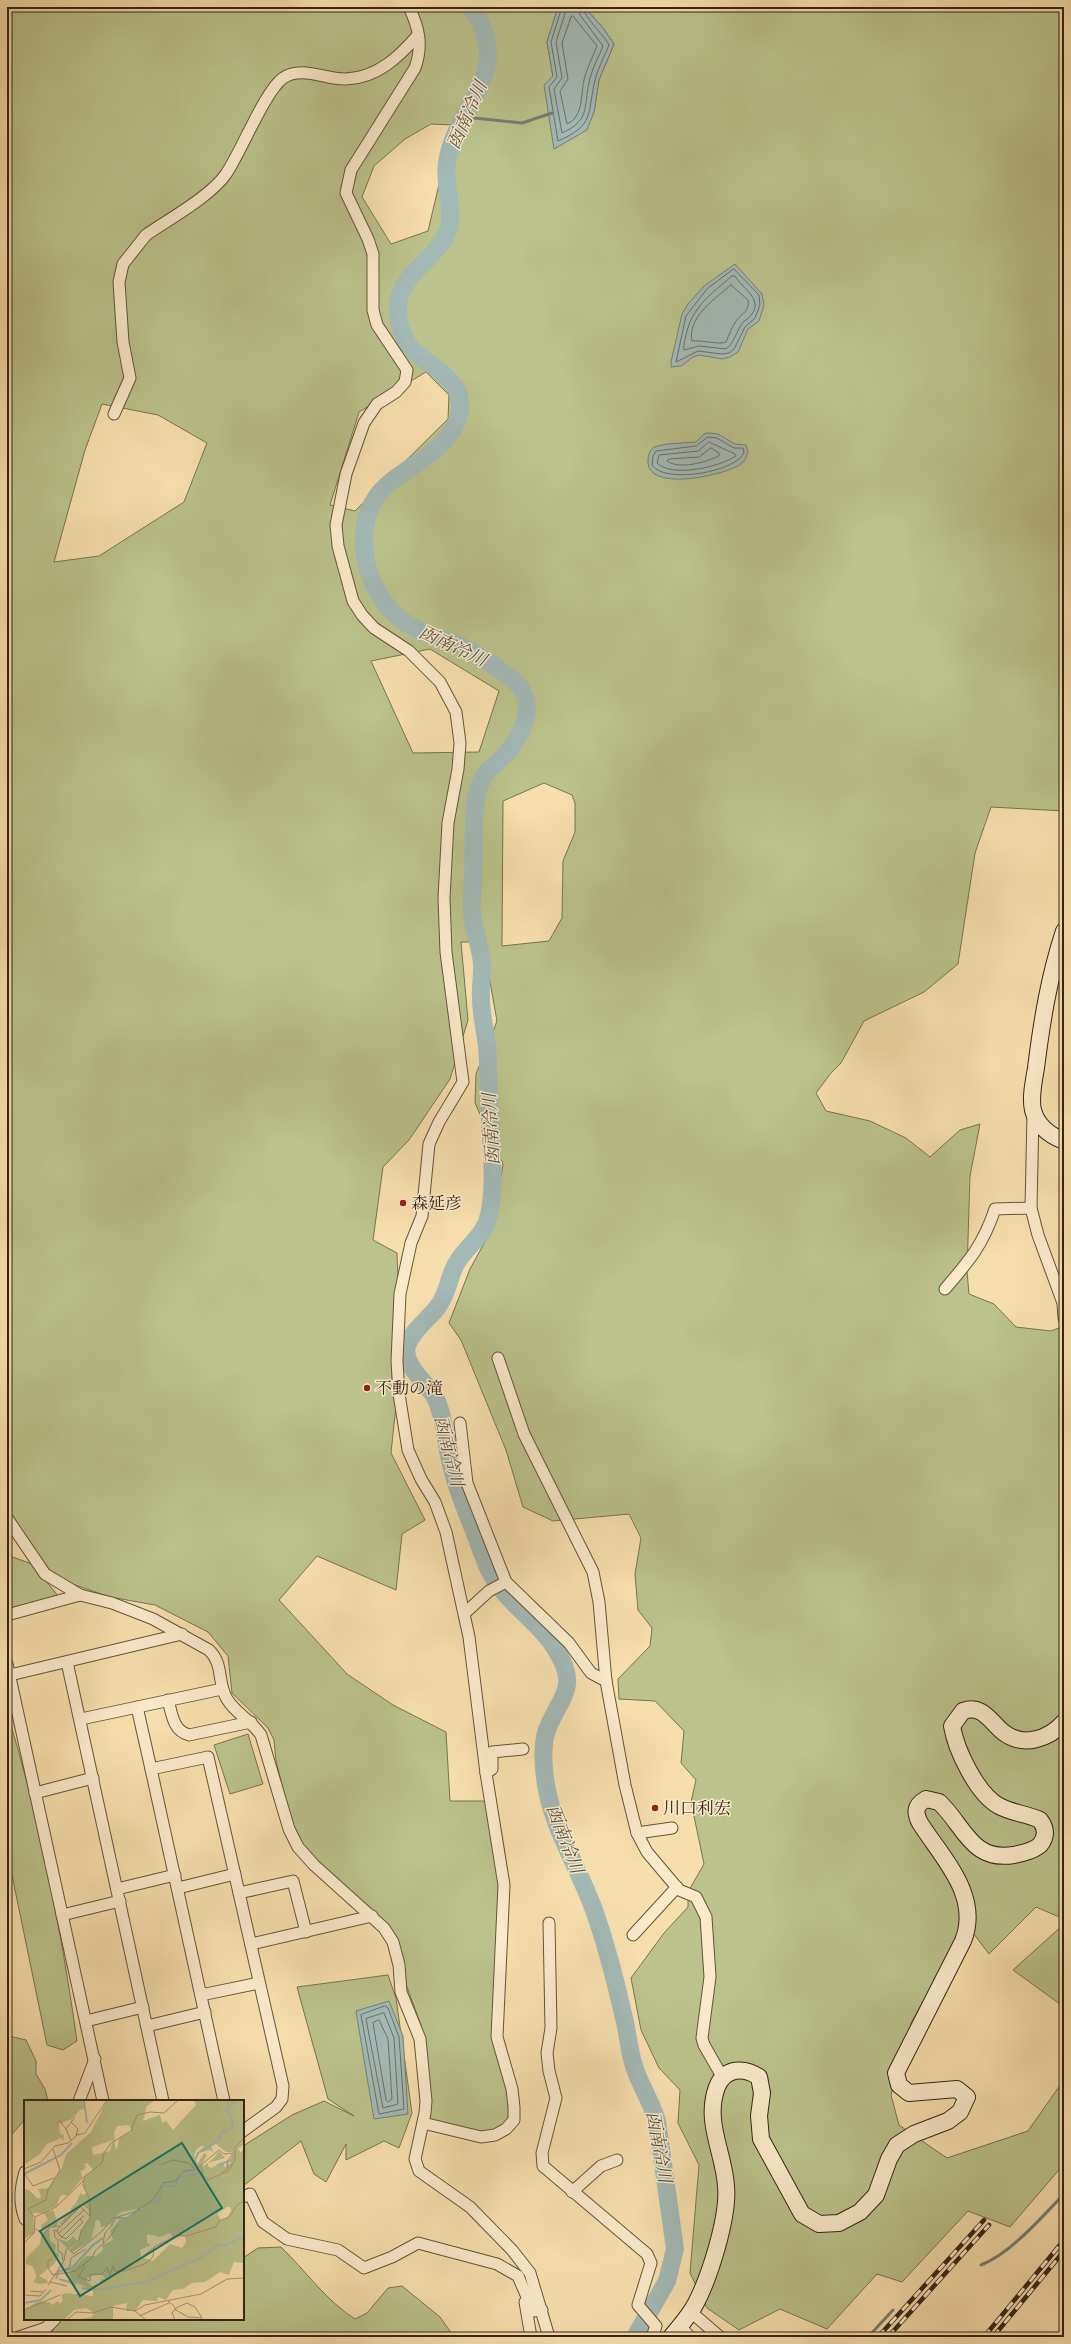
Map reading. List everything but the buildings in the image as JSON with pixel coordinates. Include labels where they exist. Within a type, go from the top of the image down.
[{"type":"street","points":[[409,7],[418,35],[420,52],[415,68],[351,170],[346,194],[368,239],[373,254],[373,310],[377,325],[407,370],[404,382],[396,392],[376,404],[364,423],[346,474],[336,525],[338,546],[353,601],[362,615],[374,628],[409,651],[425,665],[440,682],[456,712],[460,743],[458,770],[448,823],[444,898],[446,952],[463,1082],[439,1122],[429,1144],[422,1216],[411,1243],[400,1294],[397,1361],[399,1394],[408,1450],[421,1479],[435,1502],[446,1532],[469,1638],[486,1773],[504,1885],[497,2037],[512,2089],[514,2120],[506,2129],[494,2135],[481,2137],[423,2123]]},
{"type":"street","points":[[114,414],[130,378],[123,342],[119,282],[123,264],[139,243],[146,235],[212,189],[225,175],[269,97],[284,78],[301,72],[346,79],[374,73],[400,56],[418,35]]},
{"type":"street","points":[[1064,931],[1051,973],[1043,1008],[1033,1088],[1031,1208],[1038,1235],[1063,1303],[1064,1318]]},
{"type":"street","points":[[1033,1109],[1040,1126],[1053,1137],[1064,1141]]},
{"type":"street","points":[[945,1289],[979,1248],[988,1232],[995,1209],[1031,1208]]},
{"type":"street","points":[[498,1358],[524,1434],[593,1572],[599,1602],[606,1681],[625,1785],[637,1833],[647,1852],[677,1887],[696,1897],[706,1917],[710,1977],[702,2038],[704,2045],[723,2078]]},
{"type":"street","points":[[460,1423],[467,1482],[506,1582],[569,1643],[591,1673],[606,1681]]},
{"type":"street","points":[[7,1518],[46,1574],[80,1595],[112,1603],[153,1619],[182,1634],[215,1656],[218,1661],[222,1689],[233,1708],[251,1722],[261,1735],[289,1829],[298,1847],[314,1864],[372,1916],[384,1928],[393,1942],[399,1965],[402,1992],[420,2039],[426,2101],[415,2159],[416,2166],[419,2171],[470,2207],[512,2250],[530,2273],[549,2337]]},
{"type":"street","points":[[464,1613],[489,1591],[506,1582]]},
{"type":"street","points":[[7,1615],[80,1595]]},
{"type":"street","points":[[103,2100],[8,1670],[67,1662],[182,1634]]},
{"type":"street","points":[[67,1662],[81,1719],[163,2100]]},
{"type":"street","points":[[81,1719],[222,1689]]},
{"type":"street","points":[[168,1700],[175,1725],[180,1731],[189,1735],[251,1722]]},
{"type":"street","points":[[137,1707],[224,2100]]},
{"type":"street","points":[[680,2333],[701,2292],[726,2214],[726,2186],[713,2123],[714,2097],[723,2078],[737,2069],[749,2071],[759,2078],[762,2094],[759,2116],[761,2139],[802,2214],[819,2224],[839,2223],[860,2212],[876,2195],[889,2159],[897,2145],[914,2134],[948,2121],[960,2112],[967,2097],[957,2089],[909,2093],[898,2085],[896,2073],[963,1941],[969,1917],[965,1893],[920,1824],[916,1810],[918,1805],[926,1799],[934,1799],[939,1802],[970,1840],[989,1854],[1009,1856],[1034,1849],[1043,1840],[1045,1827],[1040,1820],[1009,1811],[988,1798],[960,1751],[952,1726],[962,1711],[976,1709],[986,1714],[1004,1732],[1014,1738],[1032,1741],[1046,1737],[1064,1722]]},
{"type":"street","points":[[486,1773],[492,1769],[492,1752],[522,1749]]},
{"type":"street","points":[[151,1769],[208,1757],[283,2086],[282,2099],[276,2108],[244,2129]]},
{"type":"street","points":[[35,1793],[93,1778]]},
{"type":"street","points":[[637,1833],[672,1828]]},
{"type":"street","points":[[178,1888],[235,1874]]},
{"type":"street","points":[[117,1889],[175,1875]]},
{"type":"street","points":[[239,1893],[293,1881],[306,1932]]},
{"type":"street","points":[[633,1935],[677,1887]]},
{"type":"street","points":[[62,1915],[120,1901]]},
{"type":"street","points":[[251,1944],[372,1916]]},
{"type":"street","points":[[549,1923],[551,2028],[546,2053],[556,2098],[542,2153],[543,2166],[647,2254],[650,2263],[638,2305],[654,2332]]},
{"type":"street","points":[[201,1995],[259,1983]]},
{"type":"street","points":[[86,2021],[143,2007]]},
{"type":"street","points":[[147,2026],[205,2012]]},
{"type":"street","points":[[79,2100],[95,2060]]},
{"type":"street","points":[[572,2192],[601,2166],[617,2160]]},
{"type":"street","points":[[24,2175],[20,2187],[20,2206],[24,2216]]},
{"type":"street","points":[[244,2197],[250,2194],[263,2222],[287,2239],[338,2250],[364,2268],[418,2243],[497,2264],[518,2276],[533,2311],[542,2310]]},
{"type":"street","points":[[521,2284],[531,2337]]},
{"type":"street","points":[[691,2312],[720,2337]]},
{"type":"street","points":[[19,2337],[46,2328],[54,2320]]},
{"type":"green space","points":[[7,7],[558,7],[547,42],[553,77],[594,112],[599,80],[614,44],[603,28],[587,10],[587,7],[1064,7],[1064,734],[1059,740],[1064,780],[1064,811],[991,807],[975,853],[958,964],[924,992],[864,1021],[841,1063],[831,1073],[816,1093],[826,1111],[870,1121],[906,1138],[930,1157],[960,1130],[980,1124],[970,1176],[967,1271],[969,1294],[994,1304],[1016,1327],[1051,1331],[1064,1326],[1064,1919],[1036,1907],[989,1954],[967,1925],[912,2021],[891,2095],[899,2125],[947,2158],[1028,2131],[1063,2081],[1064,2072],[1064,2164],[1010,2227],[968,2211],[902,2282],[877,2274],[827,2329],[780,2309],[739,2330],[707,2308],[690,2273],[699,2165],[678,2123],[680,2090],[659,2068],[641,2030],[631,1978],[664,1933],[688,1907],[688,1892],[704,1864],[691,1802],[696,1780],[681,1763],[684,1731],[655,1701],[619,1699],[618,1679],[650,1646],[652,1628],[638,1610],[635,1574],[641,1538],[629,1514],[553,1521],[523,1507],[506,1450],[461,1340],[449,1323],[470,1269],[493,1227],[503,1164],[475,1103],[476,1074],[497,1021],[483,942],[461,942],[468,1020],[450,1079],[409,1140],[383,1167],[373,1240],[397,1253],[401,1358],[391,1453],[425,1520],[402,1534],[396,1590],[317,1556],[279,1600],[347,1674],[393,1705],[446,1732],[450,1801],[486,1801],[499,1880],[497,2045],[509,2096],[508,2123],[481,2137],[424,2117],[421,2025],[386,1930],[298,1847],[276,1761],[274,1740],[268,1728],[232,1693],[228,1656],[208,1632],[155,1605],[110,1597],[49,1576],[7,1521]],"holes":[[[431,124],[453,125],[428,231],[391,244],[362,197],[374,166],[405,139]],[[426,372],[449,395],[448,419],[355,511],[330,505],[359,412]],[[102,404],[158,415],[207,443],[184,502],[99,556],[54,562],[85,450]],[[430,649],[499,691],[479,752],[413,753],[371,661]],[[544,783],[572,795],[575,803],[575,832],[563,861],[562,918],[549,941],[502,946],[503,801]]]},
{"type":"green space","points":[[7,1555],[32,1564],[59,1597],[7,1613]]},
{"type":"green space","points":[[7,1712],[30,1793],[57,1916],[64,1958],[77,2041],[63,2050],[47,2045],[7,1851]]},
{"type":"green space","points":[[248,1734],[263,1784],[230,1794],[214,1745]]},
{"type":"green space","points":[[1064,1924],[1064,2007],[1013,1970]]},
{"type":"green space","points":[[388,1975],[396,1998],[412,2113],[399,2148],[384,2141],[346,2160],[346,2144],[326,2182],[314,2174],[301,2141],[244,2185],[244,2145],[292,2115],[324,2101],[354,2116],[328,2099],[297,1987]]},
{"type":"green space","points":[[9,2036],[26,2040],[36,2061],[36,2074],[45,2089],[48,2100],[24,2100],[24,2120],[7,2140],[7,2037]]},
{"type":"green space","points":[[281,2247],[334,2303],[355,2319],[367,2313],[388,2288],[402,2286],[440,2317],[454,2337],[51,2337],[51,2334],[58,2320],[244,2320],[244,2257],[258,2248]]},
{"type":"water","points":[[558,7],[587,7],[587,10],[603,28],[614,44],[599,80],[594,112],[587,130],[554,149],[544,85],[553,76],[547,42]]},
{"type":"water","points":[[735,264],[762,294],[764,305],[759,321],[748,329],[738,352],[730,357],[722,359],[699,355],[693,357],[681,366],[671,367],[682,314],[688,304],[704,286]]},
{"type":"water","points":[[704,434],[718,434],[735,444],[746,445],[748,451],[744,461],[733,468],[720,473],[688,479],[660,477],[651,471],[648,459],[650,451],[654,447],[667,444],[696,442]]},
{"type":"water","points":[[389,2001],[403,2036],[408,2114],[374,2119],[356,2011]]},
{"type":"waterway","name":"函南冷川","points":[[471,7],[484,30],[488,50],[486,69],[480,86],[461,122],[453,141],[447,163],[446,172],[450,209],[449,227],[446,235],[434,252],[406,283],[398,303],[400,327],[405,339],[411,348],[439,371],[455,387],[460,398],[460,409],[456,423],[445,441],[383,489],[371,505],[365,526],[365,554],[370,577],[375,588],[389,608],[398,617],[418,630],[463,647],[494,666],[511,678],[521,688],[525,697],[527,708],[522,730],[518,737],[510,749],[483,778],[476,799],[474,814],[472,910],[482,962],[481,1004],[488,1055],[493,1179],[489,1215],[484,1229],[456,1264],[441,1302],[412,1336],[407,1346],[406,1353],[411,1367],[431,1391],[438,1404],[454,1477],[489,1570],[504,1593],[551,1642],[564,1665],[567,1676],[565,1693],[547,1730],[544,1741],[543,1754],[548,1796],[559,1830],[589,1896],[618,1992],[632,2060],[636,2073],[657,2121],[675,2249],[667,2281],[635,2337]]},
{"type":"waterway","points":[[464,117],[522,123],[552,113]]},
{"type":"waterway","points":[[981,2265],[1014,2244],[1036,2224],[1064,2194]]},
{"type":"waterway","points":[[868,2337],[893,2310]]},
{"type":"railway","points":[[878,2337],[984,2220]]},
{"type":"railway","points":[[888,2337],[989,2225]]},
{"type":"railway","points":[[984,2337],[1064,2240]]},
{"type":"railway","points":[[993,2337],[1064,2251]]},
{"type":"place","name":"森延彦","points":[[403,1203]]},
{"type":"place","name":"不動の滝","points":[[367,1388]]},
{"type":"place","name":"川口利宏","points":[[655,1808]]}]
